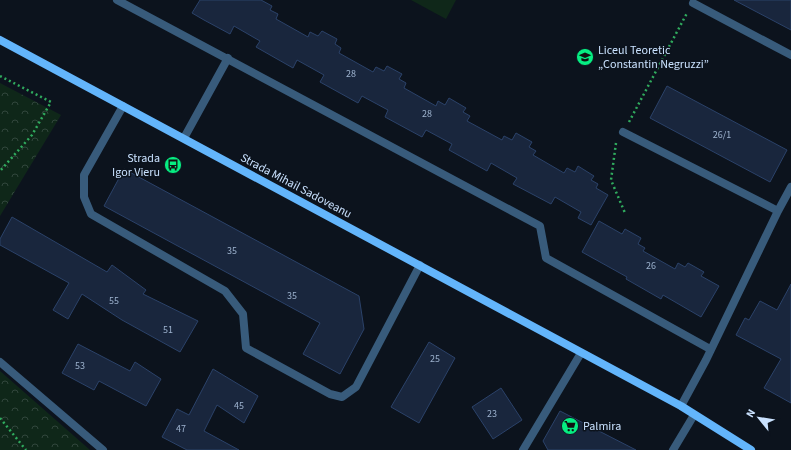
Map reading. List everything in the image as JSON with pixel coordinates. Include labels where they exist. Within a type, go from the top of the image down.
[{"type":"main road","name":"Strada Mihail Sadoveanu","points":[[0,40],[681,406],[751,450]]},
{"type":"street","points":[[117,0],[540,226],[546,258],[710,349]]},
{"type":"street","points":[[693,3],[791,55]]},
{"type":"street","points":[[184,138],[228,58]]},
{"type":"street","points":[[123,106],[84,175],[84,197],[90,214],[225,291],[243,314],[246,348],[330,394],[342,397],[356,387],[420,265]]},
{"type":"street","points":[[623,132],[778,211]]},
{"type":"street","points":[[681,406],[791,187]]},
{"type":"street","points":[[523,450],[581,353]]},
{"type":"street","points":[[0,362],[103,450]]},
{"type":"street","points":[[673,450],[694,415]]},
{"type":"path","points":[[625,213],[611,180],[615,145],[693,3]]},
{"type":"path","points":[[0,76],[51,102],[32,135],[0,171]]},
{"type":"path","points":[[0,418],[26,450]]},
{"type":"green space","points":[[411,0],[456,0],[446,19]]},
{"type":"green space","points":[[0,83],[61,115],[0,216]]},
{"type":"green space","points":[[0,371],[90,450],[0,450]]},
{"type":"building","points":[[200,0],[261,0],[272,6],[270,10],[278,14],[276,19],[308,37],[310,32],[318,36],[322,31],[337,39],[335,44],[341,48],[339,53],[373,72],[376,67],[384,71],[387,66],[402,74],[399,79],[406,83],[404,88],[436,106],[438,101],[445,105],[449,98],[466,108],[463,112],[470,116],[467,121],[502,140],[504,136],[512,140],[516,133],[532,142],[529,147],[536,151],[533,155],[564,173],[567,168],[575,172],[578,166],[594,176],[591,180],[598,184],[596,188],[608,195],[591,225],[578,218],[581,212],[555,197],[551,204],[513,184],[517,178],[491,163],[487,171],[449,150],[452,144],[426,130],[422,137],[385,117],[388,110],[362,96],[358,103],[320,82],[324,75],[297,60],[293,68],[256,47],[260,41],[234,26],[230,34],[204,20],[192,13]]},
{"type":"building","points":[[734,0],[791,0],[791,30]]},
{"type":"building","points":[[667,86],[787,150],[770,182],[650,118]]},
{"type":"building","points":[[124,169],[359,296],[364,329],[340,374],[303,354],[320,323],[104,206]]},
{"type":"building","points":[[12,217],[107,272],[112,265],[146,290],[143,294],[198,321],[180,352],[122,320],[82,294],[68,319],[53,310],[69,283],[0,245],[0,239]]},
{"type":"building","points":[[599,221],[622,234],[625,229],[641,238],[638,244],[645,248],[643,251],[675,269],[678,263],[685,267],[688,263],[704,272],[701,276],[719,286],[701,317],[663,295],[661,299],[626,279],[627,277],[582,252]]},
{"type":"building","points":[[791,284],[791,403],[764,388],[781,359],[736,335],[745,318],[749,320],[760,301],[777,310]]},
{"type":"building","points":[[429,342],[455,358],[419,423],[391,407]]},
{"type":"building","points":[[78,344],[130,371],[135,362],[161,379],[146,406],[99,381],[94,390],[62,373]]},
{"type":"building","points":[[213,369],[258,396],[244,423],[217,405],[204,431],[239,450],[187,450],[162,437],[177,409],[189,415]]},
{"type":"building","points":[[501,388],[522,420],[493,439],[472,407]]},
{"type":"building","name":"Palmira","points":[[560,411],[636,450],[548,450],[543,441]]},
{"type":"place","name":"Liceul Teoretic „Constantin Negruzzi”","points":[[585,57]]},
{"type":"place","name":"Strada Igor Vieru","points":[[173,165]]},
{"type":"place","name":"Palmira","points":[[570,426]]}]
